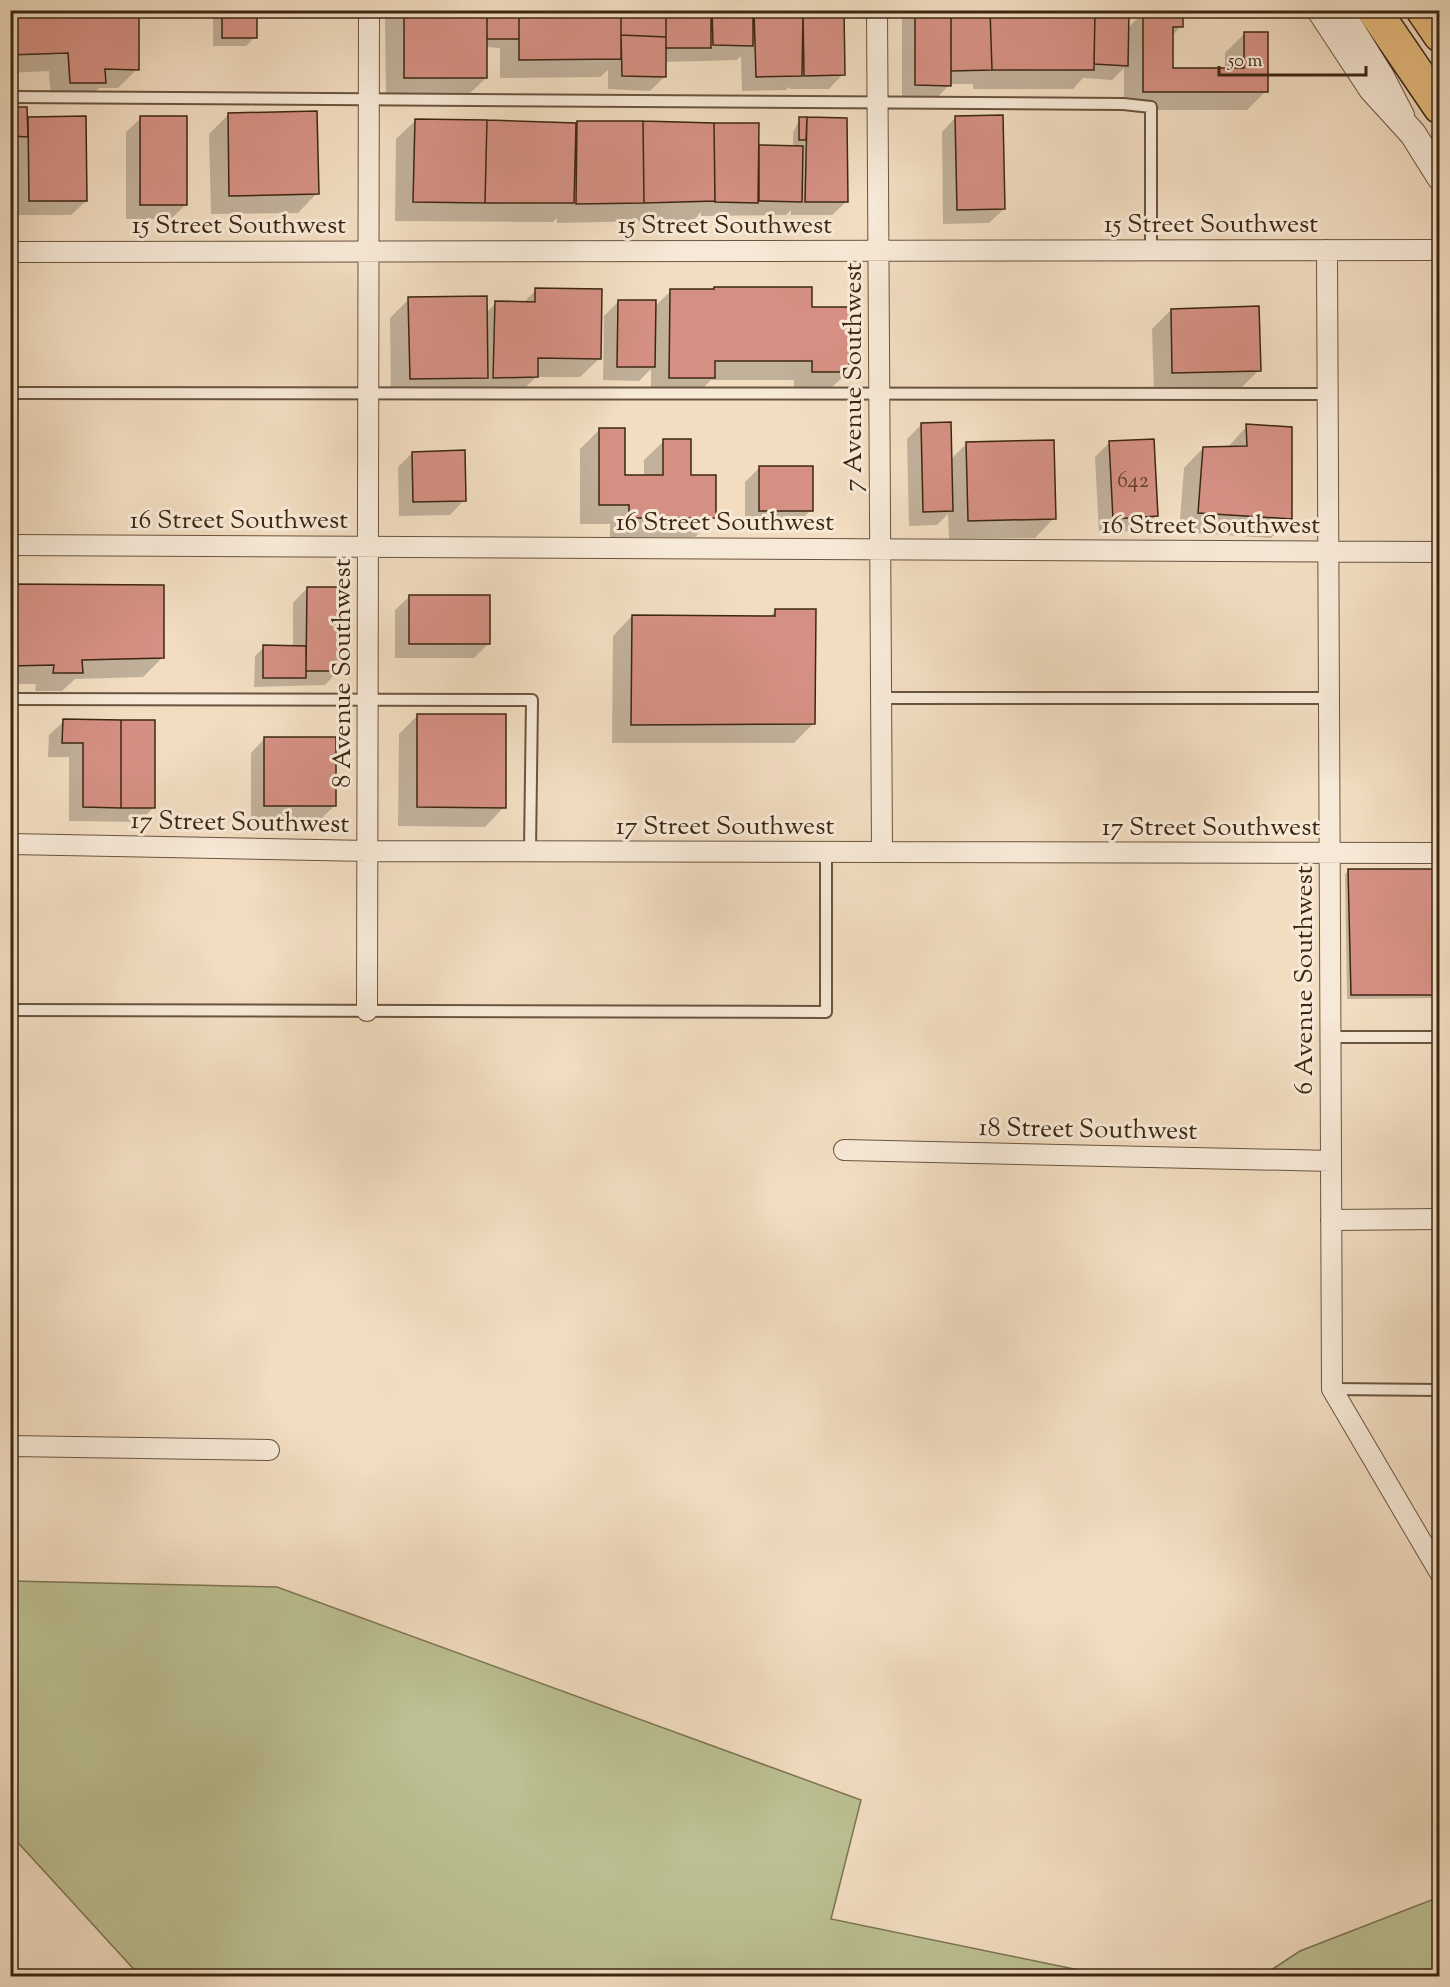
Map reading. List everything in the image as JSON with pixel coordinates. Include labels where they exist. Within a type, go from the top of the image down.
[{"type":"highway","points":[[1374,10],[1440,107]]},
{"type":"highway","points":[[1423,10],[1440,35]]},
{"type":"highway","points":[[1430,10],[1440,26]]},
{"type":"street","name":"8 Avenue Southwest","points":[[367,1011],[369,10]]},
{"type":"street","name":"7 Avenue Southwest","points":[[877,10],[882,852]]},
{"type":"street","points":[[1320,10],[1372,88],[1413,134]]},
{"type":"street","points":[[1343,10],[1384,75],[1413,134],[1440,177]]},
{"type":"street","name":"6 Avenue Southwest","points":[[1327,250],[1332,1389]]},
{"type":"street","name":"15 Street Southwest","points":[[10,252],[1440,250]]},
{"type":"street","name":"16 Street Southwest","points":[[10,545],[1440,552]]},
{"type":"street","name":"17 Street Southwest","points":[[10,844],[368,851],[1440,853]]},
{"type":"street","name":"18 Street Southwest","points":[[844,1150],[1331,1161]]},
{"type":"street","points":[[1331,1220],[1440,1219]]},
{"type":"street","points":[[1332,1389],[1440,1573]]},
{"type":"street","points":[[10,1446],[269,1450]]},
{"type":"lane","points":[[10,97],[1123,104],[1151,107],[1151,250]]},
{"type":"lane","points":[[10,393],[1328,394]]},
{"type":"lane","points":[[881,698],[1329,698]]},
{"type":"lane","points":[[10,699],[532,700],[530,851]]},
{"type":"lane","points":[[10,1010],[826,1012],[826,852]]},
{"type":"lane","points":[[1330,1037],[1440,1037]]},
{"type":"lane","points":[[1332,1389],[1440,1390]]},
{"type":"green space","points":[[11,1581],[277,1587],[861,1800],[831,1919],[1108,1976],[140,1976],[11,1835]]},
{"type":"green space","points":[[1439,1897],[1439,1976],[1262,1976],[1300,1951]]},
{"type":"building","points":[[70,10],[139,10],[139,70],[105,69],[106,83],[70,83],[68,53],[10,55],[10,13],[70,13]]},
{"type":"building","points":[[222,10],[257,10],[257,38],[222,38]]},
{"type":"building","points":[[404,10],[487,10],[487,78],[404,78]]},
{"type":"building","points":[[487,10],[519,10],[519,39],[487,39]]},
{"type":"building","points":[[519,10],[621,10],[621,59],[519,60]]},
{"type":"building","points":[[621,10],[666,10],[666,37],[621,35]]},
{"type":"building","points":[[666,10],[711,10],[711,48],[666,48]]},
{"type":"building","points":[[712,10],[753,10],[753,46],[713,45]]},
{"type":"building","points":[[754,10],[803,10],[802,76],[756,77]]},
{"type":"building","points":[[803,10],[844,10],[845,75],[804,76]]},
{"type":"building","points":[[915,10],[951,10],[951,86],[915,85]]},
{"type":"building","points":[[951,10],[990,10],[992,70],[951,71]]},
{"type":"building","points":[[990,10],[1095,10],[1094,70],[992,70]]},
{"type":"building","points":[[1129,11],[1128,66],[1094,64],[1095,12]]},
{"type":"building","points":[[1143,11],[1183,11],[1183,27],[1173,27],[1173,68],[1244,68],[1244,32],[1268,32],[1268,92],[1143,92]]},
{"type":"building","points":[[621,35],[666,37],[666,77],[622,76]]},
{"type":"building","points":[[10,107],[27,107],[28,137],[10,136]]},
{"type":"building","points":[[317,111],[319,194],[229,196],[228,113]]},
{"type":"building","points":[[1003,115],[1005,209],[957,210],[955,116]]},
{"type":"building","points":[[86,116],[87,201],[29,201],[28,117]]},
{"type":"building","points":[[140,116],[187,116],[187,205],[140,205]]},
{"type":"building","points":[[799,117],[807,117],[806,140],[799,140]]},
{"type":"building","points":[[807,117],[847,118],[848,202],[805,202]]},
{"type":"building","points":[[415,119],[487,120],[485,203],[413,202]]},
{"type":"building","points":[[487,120],[576,123],[574,203],[485,203]]},
{"type":"building","points":[[577,121],[643,121],[644,203],[576,204]]},
{"type":"building","points":[[643,121],[714,123],[715,201],[644,203]]},
{"type":"building","points":[[714,123],[759,123],[758,203],[715,202]]},
{"type":"building","points":[[759,145],[803,146],[802,202],[759,201]]},
{"type":"building","points":[[714,287],[812,287],[812,307],[849,307],[849,372],[812,372],[812,361],[715,361],[715,378],[669,378],[670,289],[714,289]]},
{"type":"building","points":[[535,288],[602,289],[601,359],[538,358],[538,377],[493,378],[495,301],[535,302]]},
{"type":"building","points":[[487,296],[488,378],[410,379],[408,297]]},
{"type":"building","points":[[618,300],[656,300],[655,367],[617,367]]},
{"type":"building","points":[[1259,306],[1261,371],[1172,373],[1171,309]]},
{"type":"building","points":[[951,422],[953,511],[923,512],[921,423]]},
{"type":"building","points":[[1246,424],[1292,427],[1292,519],[1198,513],[1203,447],[1247,446]]},
{"type":"building","points":[[599,428],[625,428],[625,475],[663,475],[663,439],[691,439],[691,475],[716,475],[716,518],[629,518],[629,505],[599,505]]},
{"type":"building","points":[[1154,439],[1158,516],[1113,519],[1109,441]]},
{"type":"building","points":[[1054,440],[1056,519],[968,521],[966,442]]},
{"type":"building","points":[[465,450],[466,501],[413,502],[412,452]]},
{"type":"building","points":[[759,466],[813,466],[813,511],[759,511]]},
{"type":"building","points":[[10,584],[164,585],[164,658],[82,660],[83,673],[53,673],[54,665],[10,666]]},
{"type":"building","points":[[307,587],[342,587],[341,671],[306,671]]},
{"type":"building","points":[[409,595],[490,595],[490,644],[409,644]]},
{"type":"building","points":[[775,609],[816,609],[815,724],[631,725],[632,615],[775,616]]},
{"type":"building","points":[[263,645],[306,646],[306,678],[263,678]]},
{"type":"building","points":[[417,714],[506,714],[506,808],[417,807]]},
{"type":"building","points":[[63,719],[121,720],[121,808],[83,807],[83,743],[62,743]]},
{"type":"building","points":[[121,720],[155,720],[155,808],[121,808]]},
{"type":"building","points":[[264,737],[336,737],[336,806],[264,806]]},
{"type":"building","points":[[1348,869],[1440,869],[1440,995],[1351,995]]}]
